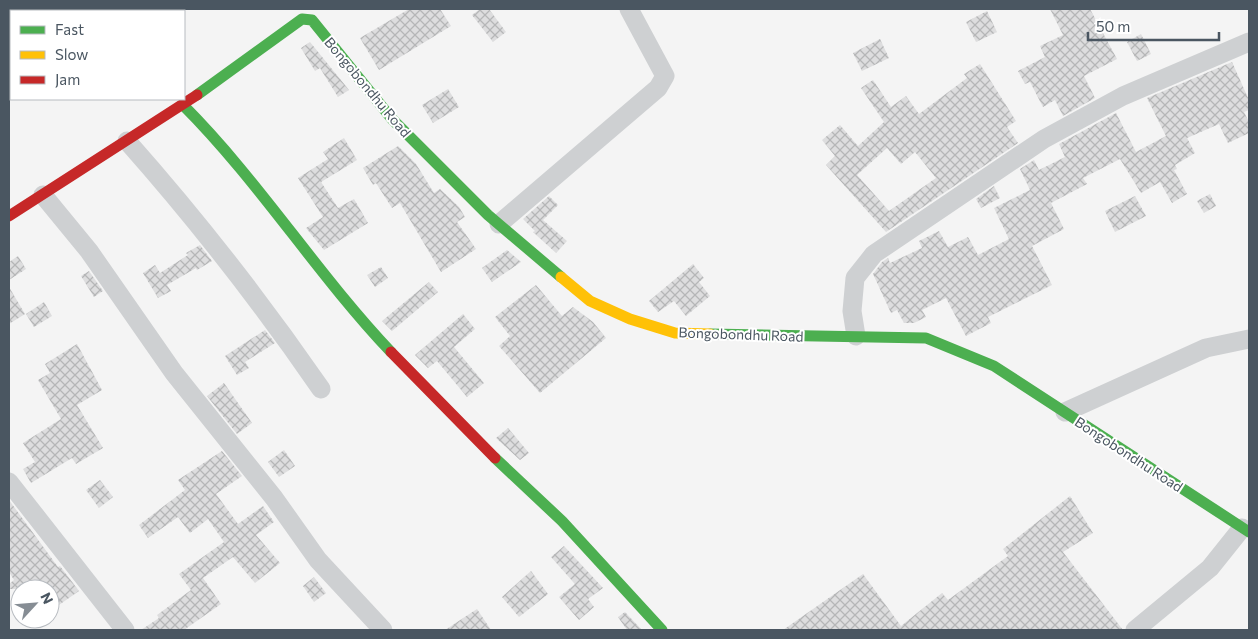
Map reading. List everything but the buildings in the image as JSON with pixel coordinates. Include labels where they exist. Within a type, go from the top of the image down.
[{"type":"street","points":[[499,224],[658,88],[662,82],[665,76],[629,9]]},
{"type":"street","name":"Bongobondhu Road","points":[[9,216],[183,105],[299,14],[312,20],[392,119],[499,224],[590,301],[630,319],[675,333],[926,338],[994,366],[1246,530]]},
{"type":"street","points":[[856,336],[852,310],[855,278],[874,254],[1044,139],[1123,96],[1249,42]]},
{"type":"street","points":[[183,105],[211,133],[358,316],[472,436],[562,521],[662,630]]},
{"type":"street","points":[[127,141],[190,212],[270,316],[321,389]]},
{"type":"street","points":[[43,195],[89,252],[174,373],[274,498],[318,560],[383,630]]},
{"type":"street","points":[[1065,412],[1206,348],[1249,339]]},
{"type":"street","points":[[9,482],[125,630]]},
{"type":"street","points":[[1135,630],[1210,568],[1246,530]]},
{"type":"traffic: fast","points":[[197,95],[302,19],[312,20],[392,119],[488,215],[561,277]]},
{"type":"traffic: fast","points":[[183,105],[211,134],[338,291],[391,352]]},
{"type":"traffic: fast","points":[[710,334],[926,338],[994,366],[1249,532]]},
{"type":"traffic: fast","points":[[495,458],[562,521],[662,630]]},
{"type":"traffic: slow","points":[[561,277],[590,301],[630,319],[675,333],[710,334]]},
{"type":"traffic: jam","points":[[9,216],[197,95]]},
{"type":"traffic: jam","points":[[391,352],[495,458]]}]
